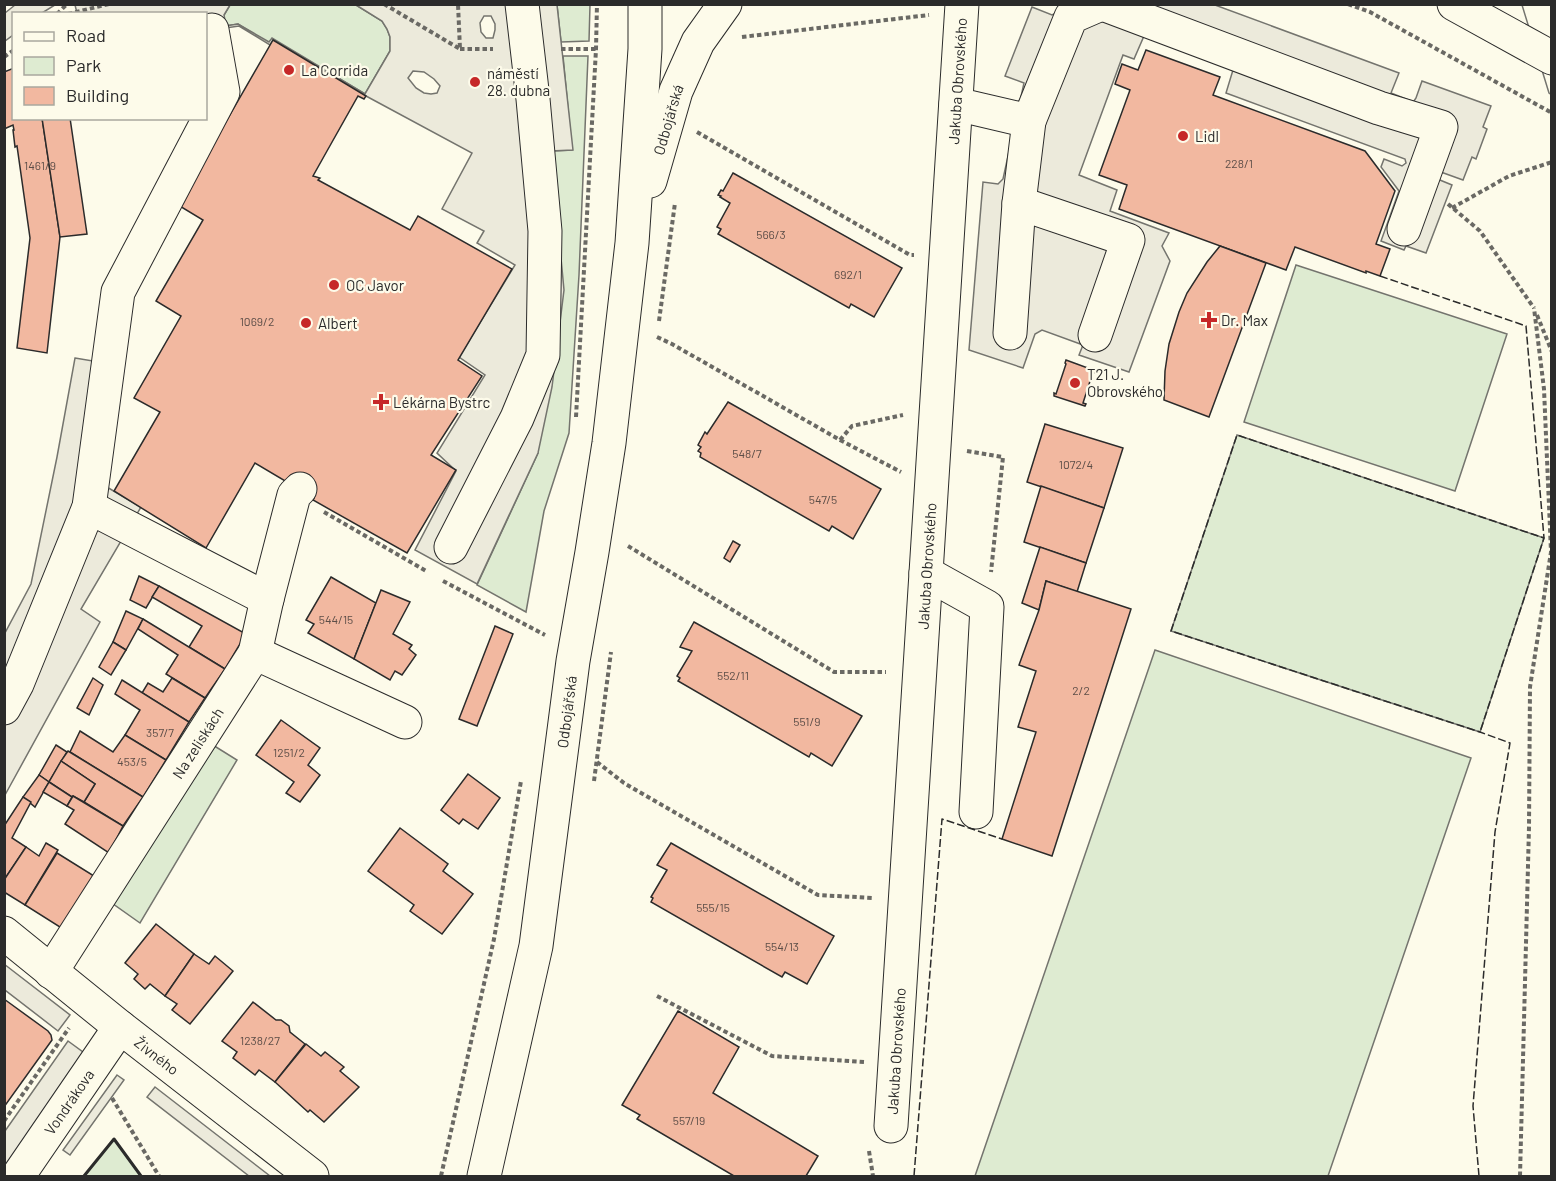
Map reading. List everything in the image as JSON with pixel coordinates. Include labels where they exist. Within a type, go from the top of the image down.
[{"type":"street","points":[[451,548],[517,418],[543,355],[545,231],[522,4]]},
{"type":"street","name":"Odbojářská","points":[[484,1176],[536,945],[573,661],[609,443],[632,243],[645,49],[645,4]]},
{"type":"street","name":"Odbojářská","points":[[632,243],[676,91],[698,42],[725,4]]},
{"type":"street","points":[[1010,333],[1019,203],[1029,121],[1071,17],[1102,4],[1379,108],[1441,127],[1404,229]]},
{"type":"street","points":[[1454,4],[1551,58]]},
{"type":"street","name":"Jakuba Obrovského","points":[[891,1126],[962,6]]},
{"type":"street","points":[[4,708],[17,684],[88,507],[118,292],[223,92],[212,30]]},
{"type":"street","points":[[956,104],[1029,121]]},
{"type":"street","points":[[1019,203],[1128,240],[1095,334]]},
{"type":"street","points":[[88,507],[267,599],[297,492]]},
{"type":"street","points":[[926,573],[987,607],[975,812]]},
{"type":"street","name":"Na zeliskách","points":[[51,972],[255,652],[267,599]]},
{"type":"street","points":[[255,652],[405,722]]},
{"type":"street","name":"Živného","points":[[4,933],[120,1027],[312,1176]]},
{"type":"street","name":"Vondrákova","points":[[18,1176],[120,1027]]},
{"type":"path","points":[[77,12],[109,4]]},
{"type":"path","points":[[384,4],[460,49],[458,4]]},
{"type":"path","points":[[575,428],[597,4]]},
{"type":"path","points":[[1348,4],[1370,12],[1551,113]]},
{"type":"path","points":[[732,38],[949,12],[962,6]]},
{"type":"path","points":[[688,127],[910,255],[921,256]]},
{"type":"path","points":[[1452,208],[1509,176],[1551,162]]},
{"type":"path","points":[[1420,185],[1480,231],[1534,308],[1551,352]]},
{"type":"path","points":[[1520,1176],[1529,827],[1530,687],[1551,552],[1544,389],[1534,308]]},
{"type":"path","points":[[657,337],[840,440],[902,472]]},
{"type":"path","points":[[840,440],[852,426],[909,413]]},
{"type":"path","points":[[934,446],[1003,457],[987,607]]},
{"type":"path","points":[[297,492],[431,574]]},
{"type":"path","points":[[628,546],[834,672],[890,673]]},
{"type":"path","points":[[441,579],[546,636],[548,624]]},
{"type":"path","points":[[597,761],[624,783],[818,895],[875,898]]},
{"type":"path","points":[[441,1176],[494,939],[522,774]]},
{"type":"path","points":[[657,996],[772,1056],[874,1063]]},
{"type":"path","points":[[4,1121],[70,1027]]},
{"type":"path","points":[[93,1066],[159,1176]]},
{"type":"green space","points":[[230,5],[356,5],[382,21],[390,37],[390,51],[365,94],[272,39],[269,43],[238,24],[225,26],[224,15]]},
{"type":"green space","points":[[557,5],[590,5],[589,41],[561,42]]},
{"type":"green space","points":[[563,56],[588,56],[579,275],[569,433],[544,511],[526,612],[477,585],[538,453],[551,151],[572,150]]},
{"type":"green space","points":[[1296,265],[1507,334],[1455,491],[1244,422]]},
{"type":"green space","points":[[1237,435],[1544,538],[1480,732],[1171,631]]},
{"type":"green space","points":[[1155,650],[1471,758],[1328,1176],[975,1176]]},
{"type":"green space","points":[[208,742],[237,760],[140,923],[109,901]]},
{"type":"green space","points":[[114,1139],[141,1176],[84,1176]]},
{"type":"shaded area","points":[[15,4],[55,5],[44,12],[12,12],[12,36],[5,41],[5,13]]},
{"type":"shaded area","points":[[75,5],[230,5],[224,15],[226,26],[238,24],[269,42],[272,38],[365,94],[390,51],[390,37],[382,21],[356,5],[557,5],[573,150],[551,151],[564,290],[552,387],[538,453],[477,584],[415,550],[456,471],[437,453],[485,375],[459,357],[515,265],[477,243],[484,231],[442,209],[472,153],[366,96],[273,40],[270,45],[239,26],[207,29],[207,12],[77,12]],"holes":[[[484,16],[491,16],[495,30],[493,38],[486,38],[481,32],[480,23]],[[413,71],[424,72],[440,86],[437,93],[424,93],[416,88],[408,78]]]},
{"type":"shaded area","points":[[1072,5],[1215,5],[1399,73],[1391,93],[1411,101],[1416,98],[1422,81],[1491,106],[1483,127],[1487,129],[1476,159],[1472,157],[1463,180],[1438,171],[1435,178],[1452,185],[1426,253],[1406,246],[1404,250],[1381,241],[1399,191],[1381,167],[1384,159],[1402,166],[1406,163],[1405,159],[1226,93],[1233,70],[1144,36],[1134,59],[1123,55],[1079,175],[1117,190],[1110,211],[1169,233],[1162,246],[1170,261],[1129,372],[1079,355],[1083,345],[1042,330],[1035,334],[1023,368],[969,350],[983,182],[998,184],[1003,179],[1024,83],[1005,76],[1032,7],[1052,15]]},
{"type":"shaded area","points":[[75,358],[117,365],[100,483],[141,507],[81,609],[100,622],[5,795],[5,633],[31,584]]},
{"type":"shaded area","points":[[4,964],[70,1015],[58,1031],[5,990]]},
{"type":"shaded area","points":[[68,1041],[87,1055],[5,1171],[5,1131]]},
{"type":"shaded area","points":[[117,1075],[124,1080],[70,1155],[63,1150]]},
{"type":"shaded area","points":[[155,1087],[270,1176],[249,1176],[147,1097]]},
{"type":"pier","points":[[1522,5],[1552,5],[1552,95],[1549,93]]},
{"type":"building","name":"OC Javor","points":[[273,40],[366,96],[364,99],[358,96],[313,176],[410,230],[418,216],[512,269],[458,360],[482,376],[431,455],[456,470],[407,553],[313,500],[314,498],[255,463],[206,548],[114,491],[160,412],[134,398],[181,316],[156,301],[203,220],[178,205]]},
{"type":"building","points":[[1146,50],[1220,77],[1213,95],[1365,151],[1395,191],[1376,244],[1390,249],[1380,276],[1295,247],[1286,270],[1119,209],[1127,185],[1099,175],[1130,90],[1115,84],[1122,64],[1138,70]]},
{"type":"building","points":[[12,69],[12,120],[42,120],[60,237],[47,353],[17,348],[30,238],[13,125],[4,129],[4,72]]},
{"type":"building","points":[[42,120],[70,120],[87,234],[60,237]]},
{"type":"building","points":[[733,173],[902,268],[874,317],[851,304],[849,308],[718,234],[721,229],[717,227],[730,203],[718,195],[721,190],[723,191]]},
{"type":"building","points":[[1220,246],[1266,263],[1209,417],[1164,400],[1165,371],[1169,344],[1187,293]]},
{"type":"building","name":"T21 J. Obrovského","points":[[1066,360],[1096,371],[1096,373],[1093,372],[1083,403],[1086,404],[1085,406],[1054,396]]},
{"type":"building","points":[[728,402],[881,489],[853,539],[832,526],[829,531],[700,457],[701,453],[698,451],[701,447],[698,445]]},
{"type":"building","points":[[1045,424],[1123,448],[1104,508],[1027,482]]},
{"type":"building","points":[[1041,486],[1104,508],[1086,563],[1024,542]]},
{"type":"building","points":[[733,541],[740,545],[730,562],[724,558]]},
{"type":"building","points":[[1040,547],[1086,563],[1077,592],[1046,581],[1039,610],[1022,603]]},
{"type":"building","points":[[139,576],[159,586],[146,608],[130,600]]},
{"type":"building","points":[[331,577],[376,603],[354,659],[308,633],[314,624],[306,620]]},
{"type":"building","points":[[1046,581],[1131,609],[1052,856],[1002,839],[1036,732],[1018,727],[1036,671],[1019,665],[1039,610]]},
{"type":"building","points":[[159,586],[246,634],[225,669],[189,647],[202,626],[152,597]]},
{"type":"building","points":[[381,590],[410,602],[393,634],[412,645],[409,649],[416,655],[402,675],[395,671],[390,680],[354,659]]},
{"type":"building","points":[[126,611],[143,619],[126,650],[113,642]]},
{"type":"building","points":[[143,619],[225,669],[205,698],[166,674],[178,655],[138,629]]},
{"type":"building","points":[[694,622],[862,716],[832,766],[811,753],[809,757],[678,681],[680,678],[677,676],[692,651],[680,647]]},
{"type":"building","points":[[495,626],[513,634],[477,726],[459,719]]},
{"type":"building","points":[[113,642],[126,650],[111,675],[99,667]]},
{"type":"building","points":[[93,678],[103,685],[89,715],[77,708]]},
{"type":"building","points":[[172,678],[205,698],[189,722],[142,693],[148,683],[163,692]]},
{"type":"building","points":[[122,680],[189,722],[166,760],[125,735],[140,710],[115,694]]},
{"type":"building","points":[[281,720],[320,748],[308,765],[320,775],[300,802],[286,793],[294,782],[256,755]]},
{"type":"building","points":[[80,731],[113,752],[125,735],[166,760],[143,797],[70,752]]},
{"type":"building","points":[[56,745],[67,752],[49,782],[39,775]]},
{"type":"building","points":[[68,751],[143,797],[123,826],[84,802],[95,784],[61,761]]},
{"type":"building","points":[[61,761],[95,784],[84,802],[49,782]]},
{"type":"building","points":[[468,774],[500,798],[478,829],[463,819],[459,824],[441,810]]},
{"type":"building","points":[[39,775],[49,782],[35,807],[23,797]]},
{"type":"building","points":[[49,782],[72,797],[67,806],[43,792]]},
{"type":"building","points":[[73,796],[123,826],[109,853],[65,824],[74,810],[67,806]]},
{"type":"building","points":[[23,797],[31,802],[12,838],[26,847],[4,880],[4,826]]},
{"type":"building","points":[[400,828],[448,864],[443,871],[473,894],[442,934],[410,911],[414,905],[368,871]]},
{"type":"building","points":[[46,843],[58,850],[25,905],[4,892],[4,880],[26,847],[39,856]]},
{"type":"building","points":[[671,843],[834,936],[807,984],[785,972],[782,977],[651,902],[653,898],[651,897],[667,870],[657,865]]},
{"type":"building","points":[[57,853],[94,876],[63,929],[25,905]]},
{"type":"building","points":[[156,924],[194,954],[165,996],[150,984],[145,989],[134,979],[138,974],[125,963]]},
{"type":"building","points":[[194,954],[209,964],[215,956],[233,971],[190,1024],[172,1010],[177,1004],[165,996]]},
{"type":"building","points":[[4,999],[48,1031],[52,1040],[4,1107]]},
{"type":"building","points":[[253,1002],[276,1020],[281,1020],[289,1026],[290,1032],[305,1044],[275,1082],[259,1070],[255,1075],[233,1058],[237,1052],[222,1041]]},
{"type":"building","points":[[678,1011],[739,1047],[713,1093],[818,1156],[806,1176],[734,1176],[637,1119],[640,1115],[622,1105]]},
{"type":"building","points":[[306,1044],[321,1056],[325,1052],[344,1067],[340,1071],[359,1087],[324,1122],[310,1110],[308,1112],[275,1082]]},
{"type":"fence","points":[[1380,276],[1526,326],[1544,538],[1480,732]]},
{"type":"fence","points":[[1479,1176],[1473,1106],[1495,832],[1510,743],[1171,631],[1237,435],[1544,538]]},
{"type":"fence","points":[[914,1176],[942,819],[1002,839]]},
{"type":"wall","points":[[84,1176],[114,1139],[141,1176]]},
{"type":"place","name":"La Corrida","points":[[289,70]]},
{"type":"place","name":"náměstí 28. dubna","points":[[475,82]]},
{"type":"place","name":"Lidl","points":[[1183,136]]},
{"type":"place","name":"OC Javor","points":[[334,285]]},
{"type":"place","name":"Dr. Max","points":[[1209,320]]},
{"type":"place","name":"Albert","points":[[306,323]]},
{"type":"place","name":"T21 J. Obrovského","points":[[1075,383]]},
{"type":"place","name":"Lékárna Bystrc","points":[[381,402]]}]
